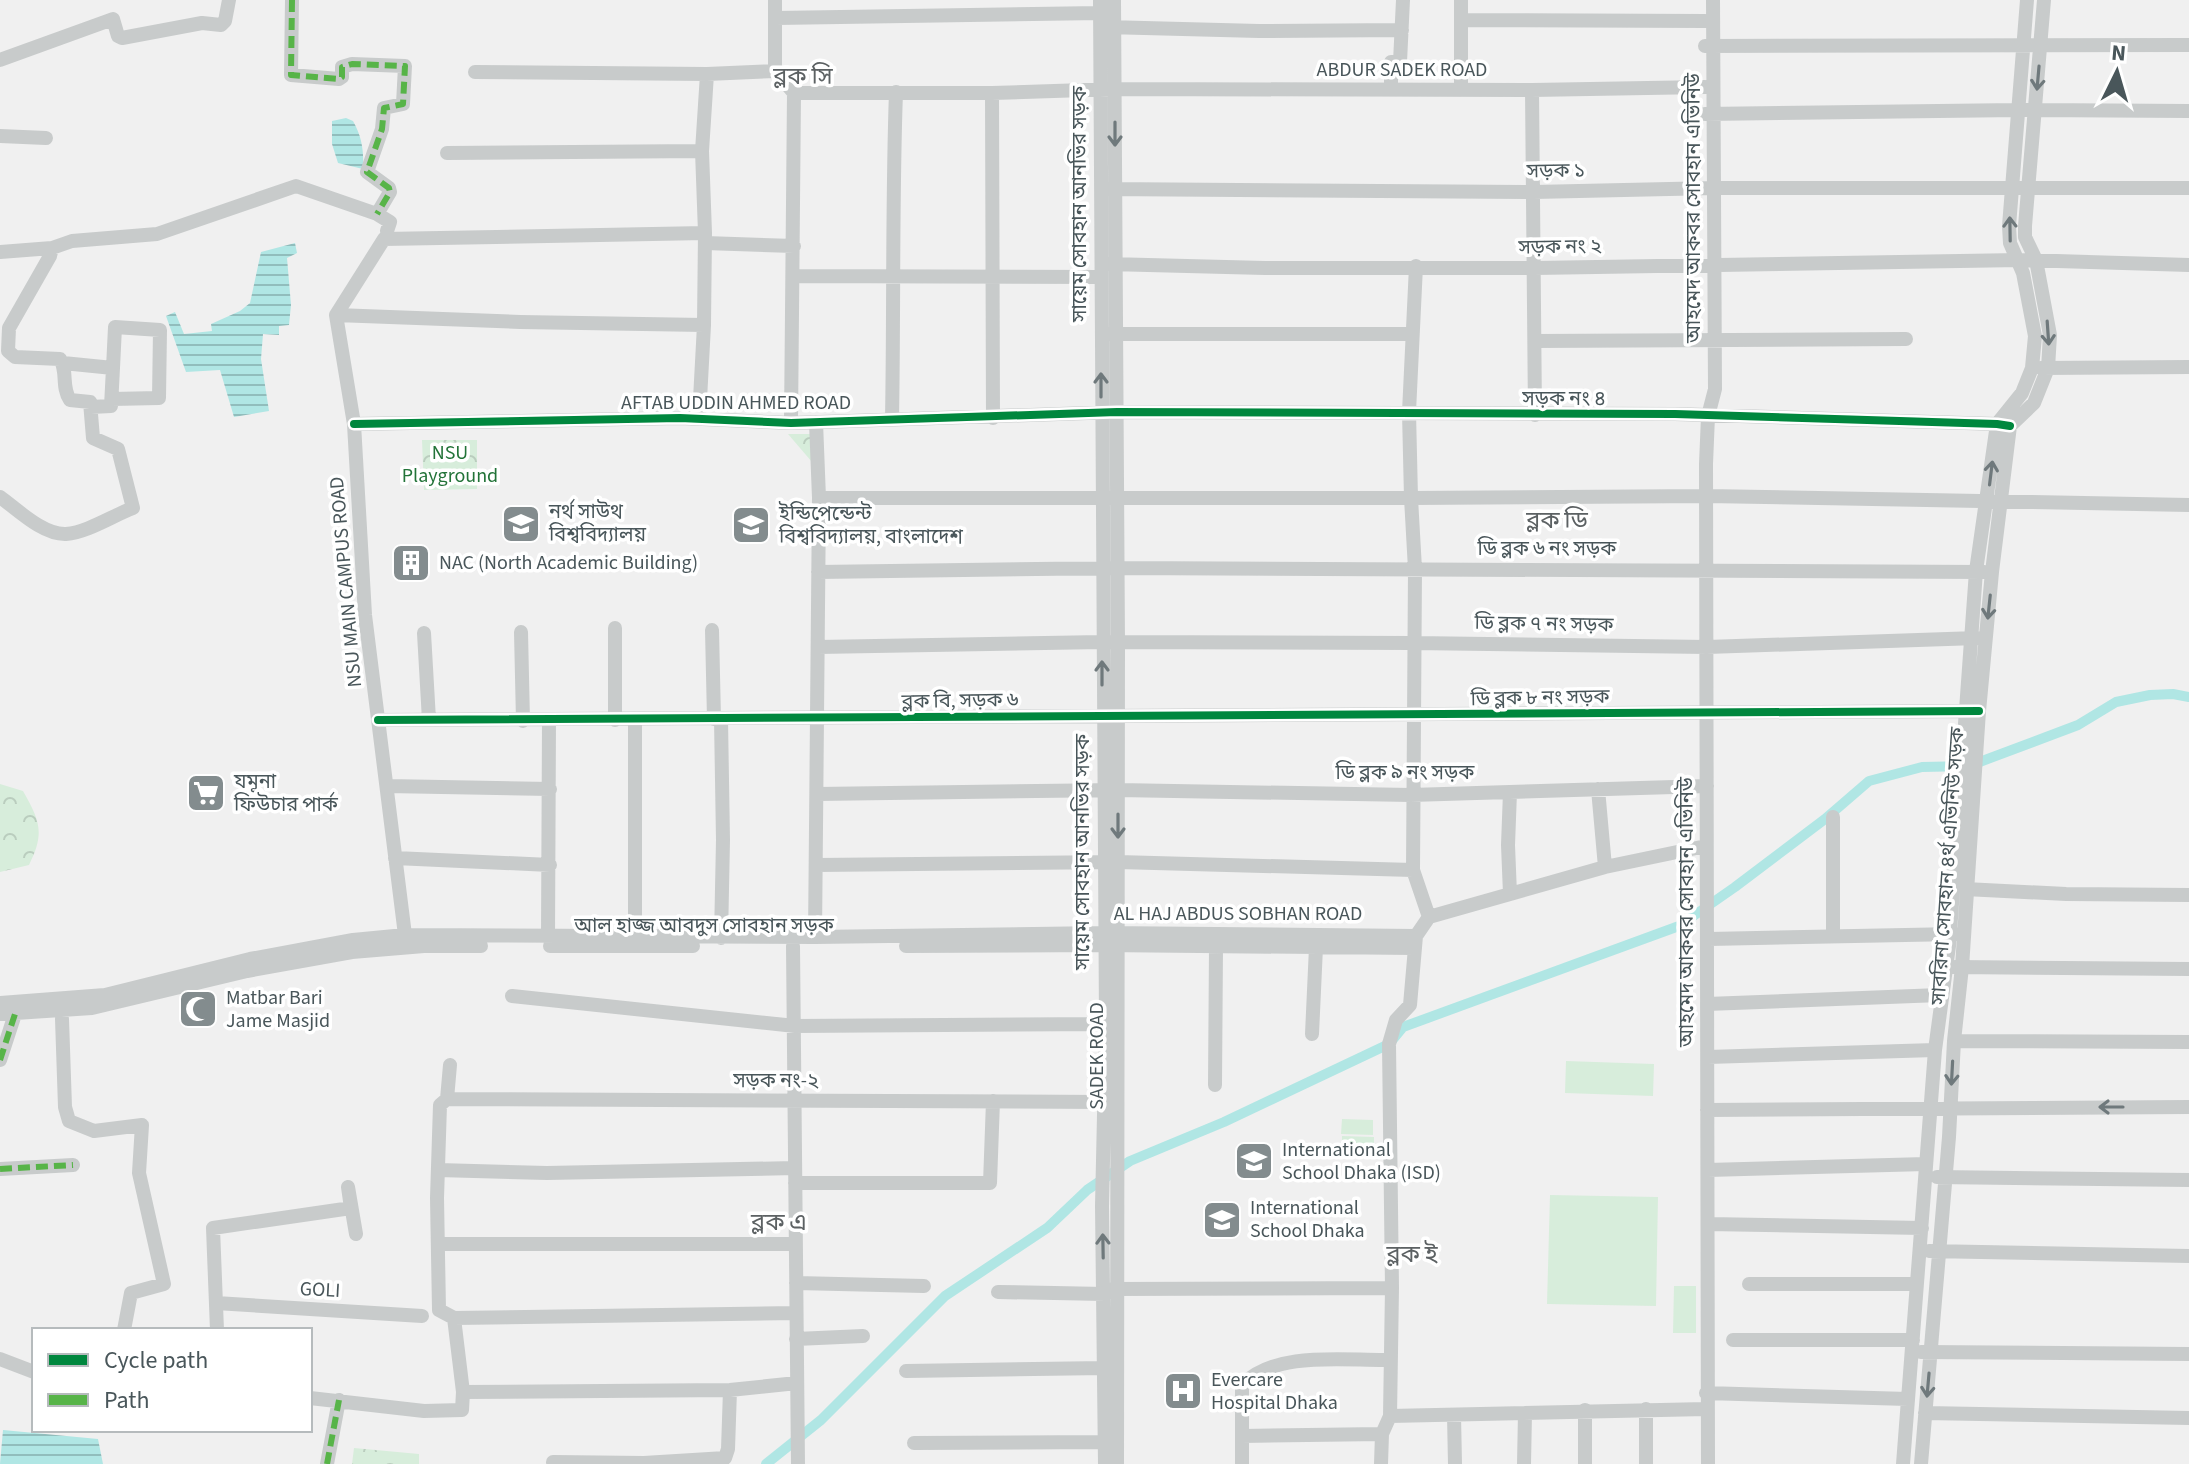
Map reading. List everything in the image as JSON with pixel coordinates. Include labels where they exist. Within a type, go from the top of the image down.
[{"type":"street","points":[[0,60],[113,19],[118,36],[122,38],[202,23],[221,25],[225,21],[229,0]]},
{"type":"street","points":[[292,0],[291,75],[339,79],[342,77],[342,67],[352,64],[405,66],[403,104],[384,108],[382,129],[367,168],[367,174],[389,188],[390,192],[377,214]]},
{"type":"street","points":[[775,0],[775,71],[794,93],[791,423]]},
{"type":"street","name":"সায়েম সোবহান আনভির সড়ক","points":[[1105,1464],[1109,1291],[1102,1206],[1110,1141],[1104,1102],[1110,939],[1110,790],[1102,715],[1101,412],[1108,334],[1105,268],[1107,90],[1103,17],[1114,0]]},
{"type":"street","points":[[1391,90],[1391,62],[1400,62],[1403,0]]},
{"type":"street","points":[[1461,0],[1461,89]]},
{"type":"street","name":"আহমেদ আকবর সোবহান এভিনিউ","points":[[1705,0],[1709,46],[1710,264],[1710,340],[1705,389],[1708,416],[1708,1464]]},
{"type":"street","name":"আহমেদ আকবর সোবহান এভিনিউ","points":[[1709,114],[1705,87],[1713,0]]},
{"type":"street","points":[[2027,0],[2010,243],[2020,260],[2040,368]]},
{"type":"street","points":[[2004,425],[2040,368],[2050,335],[2036,260],[2025,237],[2044,0]]},
{"type":"street","points":[[776,18],[1103,17],[1259,31],[1402,30]]},
{"type":"street","points":[[1461,20],[1705,21]]},
{"type":"street","points":[[1709,46],[2189,45]]},
{"type":"street","points":[[475,72],[707,74],[775,71]]},
{"type":"street","points":[[699,418],[705,238],[702,151],[707,74]]},
{"type":"street","name":"ABDUR SADEK ROAD","points":[[794,93],[1705,87]]},
{"type":"street","points":[[1532,90],[1535,415]]},
{"type":"street","points":[[892,419],[896,92]]},
{"type":"street","points":[[992,93],[993,418]]},
{"type":"street","points":[[1709,114],[2189,111]]},
{"type":"street","points":[[0,136],[46,138]]},
{"type":"street","points":[[447,153],[702,151]]},
{"type":"street","points":[[0,252],[52,248],[72,241],[157,234],[296,186],[377,214],[390,222],[386,235],[336,315],[704,325]]},
{"type":"street","name":"সড়ক ১","points":[[1108,190],[1534,192],[1709,188],[2189,188]]},
{"type":"street","points":[[386,235],[705,238],[794,246]]},
{"type":"street","points":[[52,248],[9,328],[8,351],[15,357],[60,359],[63,363],[113,368]]},
{"type":"street","name":"সড়ক নং ২","points":[[794,276],[994,276],[1105,268],[1535,268],[2020,260],[2189,265]]},
{"type":"street","points":[[1416,266],[1409,412],[1415,569],[1411,795],[1413,870],[1429,917]]},
{"type":"street","name":"NSU MAIN CAMPUS ROAD","points":[[336,315],[354,424],[365,615],[405,935]]},
{"type":"street","points":[[91,407],[111,406],[115,327],[160,330],[159,398],[112,399]]},
{"type":"street","points":[[1110,790],[1118,715],[1118,568],[1117,412],[1108,334],[1412,334]]},
{"type":"street","points":[[1535,341],[1906,339]]},
{"type":"street","points":[[0,497],[49,531],[67,534],[133,508],[118,449],[93,438],[88,401],[70,400],[65,394],[63,363]]},
{"type":"street","points":[[2040,368],[2189,367]]},
{"type":"street","name":"AFTAB UDDIN AHMED ROAD","points":[[354,424],[699,418],[791,423],[1117,412]]},
{"type":"street","name":"সড়ক নং ৪","points":[[1117,412],[1708,416],[2004,425]]},
{"type":"street","points":[[815,937],[819,498],[816,422]]},
{"type":"street","name":"সাবরিনা সোবহান ৪র্থ এভিনিউ সড়ক","points":[[1921,1464],[1962,967],[1957,934],[1978,638],[1976,571],[1987,500],[2004,425]]},
{"type":"street","name":"সাবরিনা সোবহান ৪র্থ এভিনিউ সড়ক","points":[[1978,638],[2003,501],[2004,425]]},
{"type":"street","points":[[819,498],[1707,496],[2189,505]]},
{"type":"street","name":"ডি ব্লক ৬ নং সড়ক","points":[[818,572],[1118,568],[1992,572]]},
{"type":"street","points":[[615,628],[615,720]]},
{"type":"street","points":[[712,630],[723,840],[721,938]]},
{"type":"street","points":[[521,632],[523,721]]},
{"type":"street","points":[[424,633],[429,720]]},
{"type":"street","name":"ডি ব্লক ৭ নং সড়ক","points":[[818,647],[1102,642],[1707,647],[1978,638]]},
{"type":"street","name":"ডি ব্লক ৮ নং সড়ক","points":[[1102,715],[1412,716],[1972,711]]},
{"type":"street","name":"ব্লক বি, সড়ক ৬","points":[[378,720],[1102,715]]},
{"type":"street","points":[[548,937],[549,720]]},
{"type":"street","points":[[635,720],[635,935]]},
{"type":"street","name":"সাবরিনা সোবহান ৪র্থ এভিনিউ সড়ক","points":[[1903,1464],[1940,995],[1957,934],[1965,889],[1968,775]]},
{"type":"street","points":[[387,786],[550,789]]},
{"type":"street","name":"ডি ব্লক ৯ নং সড়ক","points":[[817,794],[1110,790],[1411,795],[1707,786]]},
{"type":"street","points":[[1598,789],[1605,867]]},
{"type":"street","points":[[1510,792],[1510,894]]},
{"type":"street","points":[[1833,817],[1833,936]]},
{"type":"street","points":[[1381,1464],[1382,1434],[1390,1416],[1389,1044],[1396,1020],[1410,1005],[1415,942],[1429,917],[1605,867],[1706,846]]},
{"type":"street","points":[[395,858],[550,865]]},
{"type":"street","points":[[817,865],[1110,863],[1413,870]]},
{"type":"street","points":[[1965,889],[2189,895]]},
{"type":"street","points":[[1708,932],[1833,936],[1957,934]]},
{"type":"street","name":"AL HAJ ABDUS SOBHAN ROAD","points":[[0,1003],[105,995],[246,960],[353,940],[405,935],[1415,942]]},
{"type":"street","name":"আল হাজ্জ আবদুস সোবহান সড়ক","points":[[7,1014],[92,1008],[247,971],[377,949],[424,946],[793,946],[1110,939],[1216,947],[1316,947],[1415,942]]},
{"type":"street","name":"SADEK ROAD","points":[[1110,939],[1110,1141],[1118,1200],[1109,1291],[1117,1464]]},
{"type":"street","points":[[793,946],[798,1464]]},
{"type":"street","points":[[1215,1085],[1216,947]]},
{"type":"street","points":[[1312,1034],[1316,947]]},
{"type":"street","points":[[1946,967],[2189,969]]},
{"type":"street","points":[[1707,1004],[1940,995]]},
{"type":"street","points":[[512,996],[795,1026],[1106,1024]]},
{"type":"street","points":[[0,1060],[7,1014]]},
{"type":"street","points":[[62,1019],[65,1107],[69,1121],[94,1131],[142,1125],[139,1173],[164,1284],[131,1293],[124,1328]]},
{"type":"street","points":[[1954,1041],[2189,1042]]},
{"type":"street","points":[[1708,1057],[1935,1050]]},
{"type":"street","points":[[450,1065],[447,1099],[440,1105],[439,1310],[454,1318],[796,1313]]},
{"type":"street","name":"সড়ক নং-২","points":[[447,1099],[1104,1102]]},
{"type":"street","points":[[438,1170],[795,1176],[990,1183],[993,1101]]},
{"type":"street","points":[[1707,1110],[2189,1107]]},
{"type":"street","points":[[0,1169],[73,1165]]},
{"type":"street","points":[[1708,1170],[1926,1170],[1944,1177],[2189,1180]]},
{"type":"street","points":[[348,1187],[356,1234]]},
{"type":"street","points":[[217,1328],[213,1228],[351,1208]]},
{"type":"street","points":[[1708,1224],[1922,1228]]},
{"type":"street","points":[[438,1244],[796,1244]]},
{"type":"street","points":[[1920,1251],[2189,1256]]},
{"type":"street","points":[[796,1283],[924,1286]]},
{"type":"street","points":[[1749,1284],[1917,1284]]},
{"type":"street","points":[[998,1292],[1392,1288]]},
{"type":"street","name":"GOLI","points":[[216,1303],[422,1316]]},
{"type":"street","points":[[312,1398],[424,1411],[462,1410],[463,1392],[454,1318]]},
{"type":"street","points":[[796,1339],[863,1336]]},
{"type":"street","points":[[1733,1340],[1913,1346],[1930,1353],[2189,1354]]},
{"type":"street","points":[[0,1359],[32,1371]]},
{"type":"street","points":[[1242,1464],[1242,1385],[1266,1367],[1284,1362],[1390,1360]]},
{"type":"street","points":[[906,1371],[1105,1368]]},
{"type":"street","points":[[463,1392],[730,1390],[797,1383]]},
{"type":"street","points":[[553,1462],[644,1463],[725,1458],[730,1390]]},
{"type":"street","points":[[1706,1393],[1908,1399]]},
{"type":"street","points":[[327,1464],[339,1400]]},
{"type":"street","points":[[1646,1409],[1646,1464]]},
{"type":"street","points":[[1390,1416],[1706,1409]]},
{"type":"street","points":[[1585,1410],[1585,1464]]},
{"type":"street","points":[[1524,1464],[1525,1413]]},
{"type":"street","points":[[1925,1413],[2189,1418]]},
{"type":"street","points":[[1454,1415],[1455,1464]]},
{"type":"street","points":[[1242,1436],[1382,1434]]},
{"type":"street","points":[[914,1443],[1105,1442]]},
{"type":"green space","points":[[788,434],[813,434],[812,462]]},
{"type":"green space","name":"NSU Playground","points":[[422,440],[477,440],[477,489],[424,490]]},
{"type":"green space","points":[[0,784],[23,791],[37,819],[39,835],[29,865],[0,872]]},
{"type":"green space","points":[[1566,1061],[1654,1064],[1653,1096],[1565,1093]]},
{"type":"green space","points":[[1342,1119],[1373,1120],[1373,1135],[1341,1134]]},
{"type":"green space","points":[[1342,1136],[1374,1137],[1374,1152],[1342,1151]]},
{"type":"green space","points":[[1550,1195],[1658,1197],[1656,1306],[1547,1304]]},
{"type":"green space","points":[[1674,1286],[1696,1286],[1696,1333],[1673,1333]]},
{"type":"green space","points":[[354,1448],[419,1454],[419,1464],[352,1464]]},
{"type":"water","points":[[346,118],[353,121],[358,133],[363,150],[363,169],[338,163],[332,144],[332,121]]},
{"type":"water","points":[[295,243],[297,253],[287,258],[291,305],[289,325],[279,326],[279,335],[263,334],[261,359],[269,411],[234,417],[220,370],[186,372],[166,316],[175,312],[184,334],[212,331],[211,324],[250,303],[261,252]]},
{"type":"water","points":[[3,1430],[98,1439],[103,1464],[0,1464]]},
{"type":"waterway","points":[[766,1464],[821,1420],[945,1296],[1047,1228],[1087,1190],[1130,1161],[1224,1122],[1389,1044],[1403,1027],[1679,926],[1825,819],[1869,781],[1922,767],[1969,766],[2078,725],[2116,702],[2150,695],[2189,697]]},
{"type":"marked path","points":[[292,0],[291,75],[339,79],[342,77],[342,67],[352,64],[405,66],[403,104],[384,108],[382,129],[367,172],[390,192],[377,214]]},
{"type":"marked path","points":[[0,1060],[15,1014]]},
{"type":"marked path","points":[[0,1169],[73,1165]]},
{"type":"marked path","points":[[327,1464],[339,1400]]},
{"type":"cycle path","points":[[354,424],[680,418],[791,423],[1117,412],[1675,414],[2010,426]]},
{"type":"cycle path","points":[[378,720],[1979,711]]},
{"type":"place","name":"নর্থ সাউথ বিশ্ববিদ্যালয়","points":[[521,524]]},
{"type":"place","name":"ইন্ডিপেন্ডেন্ট বিশ্ববিদ্যালয়, বাংলাদেশ","points":[[751,525]]},
{"type":"place","name":"NAC (North Academic Building)","points":[[411,563]]},
{"type":"place","name":"যমুনা ফিউচার পার্ক","points":[[206,793]]},
{"type":"place","name":"Matbar Bari Jame Masjid","points":[[198,1009]]},
{"type":"place","name":"International School Dhaka (ISD)","points":[[1254,1161]]},
{"type":"place","name":"International School Dhaka","points":[[1222,1220]]},
{"type":"place","name":"Evercare Hospital Dhaka","points":[[1183,1391]]},
{"type":"district","name":"ব্লক সি","points":[[803,76]]},
{"type":"district","name":"ব্লক ডি","points":[[1557,520]]},
{"type":"district","name":"ব্লক এ","points":[[779,1222]]},
{"type":"district","name":"ব্লক ই","points":[[1412,1254]]}]
